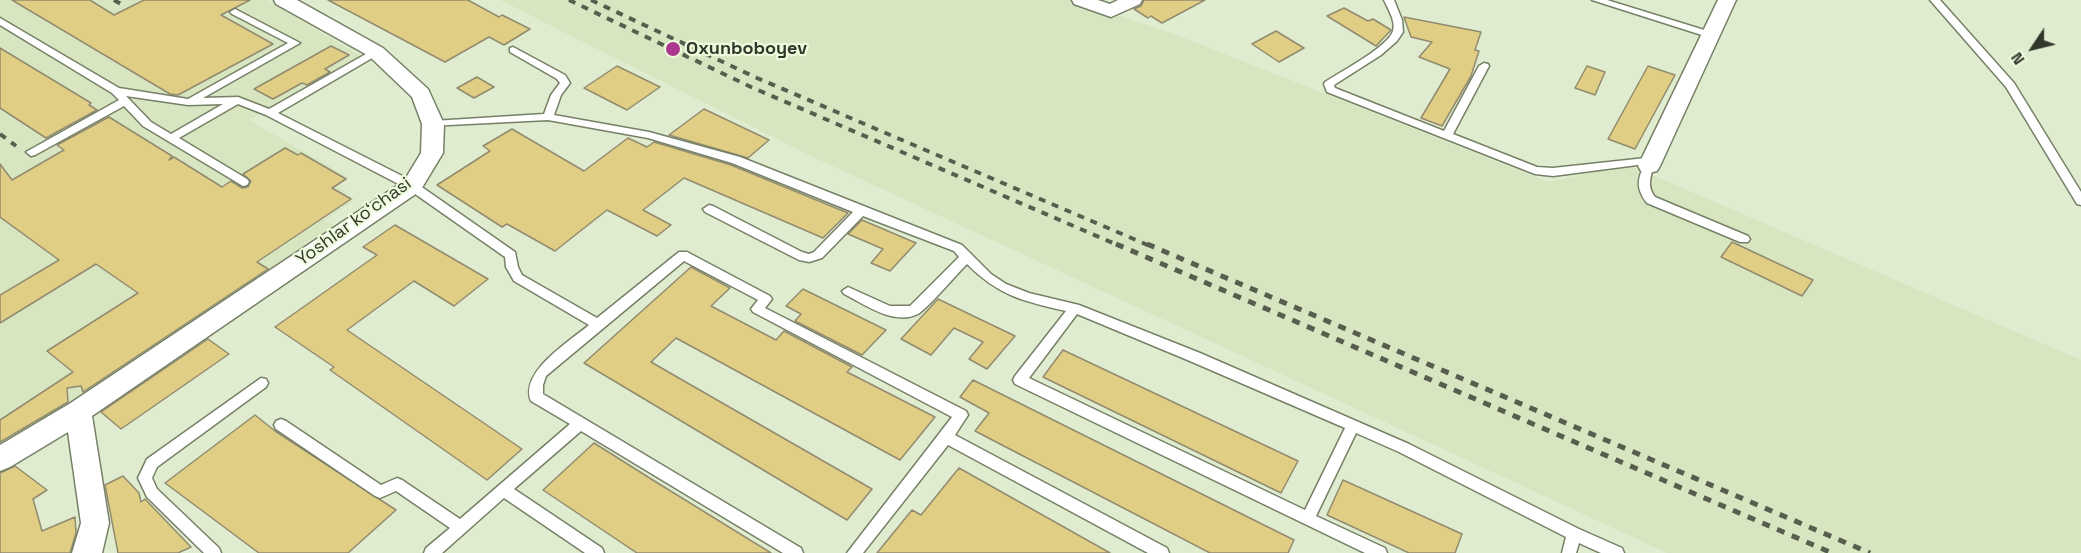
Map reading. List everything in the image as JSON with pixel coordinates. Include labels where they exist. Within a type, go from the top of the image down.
[{"type":"street","name":"Yoshlar koʻchasi","points":[[0,459],[78,412],[412,186],[432,153],[433,124],[421,94],[376,52],[283,0]]},
{"type":"street","points":[[1081,0],[1111,11],[1133,0]]},
{"type":"street","points":[[1650,163],[1727,0]]},
{"type":"street","points":[[78,412],[95,523],[87,553]]},
{"type":"lane","points":[[1389,0],[1398,20],[1398,31],[1392,40],[1329,84],[1329,87],[1336,93],[1535,170],[1553,172],[1650,163],[1642,181],[1643,191],[1651,200],[1744,239]]},
{"type":"lane","points":[[1597,0],[1711,35]]},
{"type":"lane","points":[[1935,0],[2010,85],[2081,201]]},
{"type":"lane","points":[[188,102],[295,43],[236,12]]},
{"type":"lane","points":[[0,21],[116,91],[147,124],[243,182]]},
{"type":"lane","points":[[513,50],[561,77],[565,83],[556,95],[548,117]]},
{"type":"lane","points":[[270,113],[376,52]]},
{"type":"lane","points":[[1447,136],[1484,66]]},
{"type":"lane","points":[[116,91],[188,102],[238,100],[270,113],[412,186],[511,255],[512,267],[518,278],[598,324]]},
{"type":"lane","points":[[171,138],[238,100]]},
{"type":"lane","points":[[31,152],[126,101]]},
{"type":"lane","points":[[433,124],[548,117],[649,135],[736,160],[958,248],[987,277],[1002,287],[1027,297],[1075,308],[1353,426],[1451,471],[1574,534],[1617,553]]},
{"type":"lane","points":[[709,209],[799,256],[809,258],[818,255],[861,211]]},
{"type":"lane","points":[[796,553],[536,398],[536,385],[541,373],[683,255],[766,299],[757,309],[961,415],[854,553]]},
{"type":"lane","points":[[848,291],[896,314],[905,314],[914,310],[967,256]]},
{"type":"lane","points":[[1075,308],[1020,380],[1380,553]]},
{"type":"lane","points":[[214,553],[152,493],[145,478],[152,463],[261,383]]},
{"type":"lane","points":[[431,553],[580,424]]},
{"type":"lane","points":[[281,425],[380,492],[397,483],[461,527]]},
{"type":"lane","points":[[1308,518],[1353,426]]},
{"type":"lane","points":[[946,436],[1162,553]]},
{"type":"lane","points":[[504,490],[597,553]]},
{"type":"lane","points":[[1569,553],[1574,534]]},
{"type":"shaded area","points":[[0,0],[267,0],[361,56],[249,120],[349,178],[338,186],[355,200],[324,220],[337,227],[0,454]]},
{"type":"shaded area","points":[[500,0],[1072,0],[1179,36],[1548,182],[1629,165],[2081,360],[2081,553],[1667,553],[813,157]]},
{"type":"building","points":[[12,0],[90,0],[114,15],[144,0],[250,0],[221,15],[273,44],[178,95],[170,94]]},
{"type":"building","points":[[328,0],[468,0],[499,17],[502,15],[530,29],[504,45],[489,37],[445,62]]},
{"type":"building","points":[[1144,0],[1205,0],[1162,23],[1134,9],[1141,6]]},
{"type":"building","points":[[1344,8],[1368,21],[1373,19],[1391,30],[1376,46],[1327,16]]},
{"type":"building","points":[[1404,17],[1481,32],[1475,50],[1479,51],[1471,76],[1442,126],[1421,118],[1450,69],[1419,57],[1432,42],[1411,37]]},
{"type":"building","points":[[1276,31],[1304,48],[1279,62],[1252,44]]},
{"type":"building","points":[[331,46],[349,55],[325,69],[330,72],[307,85],[302,83],[273,99],[254,89]]},
{"type":"building","points":[[0,48],[91,103],[89,105],[97,110],[46,138],[0,108]]},
{"type":"building","points":[[617,66],[660,87],[627,110],[584,88]]},
{"type":"building","points":[[1587,66],[1605,72],[1595,95],[1575,88]]},
{"type":"building","points":[[1648,66],[1675,75],[1635,149],[1608,139]]},
{"type":"building","points":[[477,77],[494,87],[474,98],[457,88]]},
{"type":"building","points":[[704,109],[769,140],[748,158],[669,135]]},
{"type":"building","points":[[109,117],[172,156],[169,160],[174,157],[222,187],[231,181],[242,188],[248,187],[251,181],[243,174],[285,148],[298,155],[301,153],[346,179],[332,188],[351,199],[257,262],[268,269],[83,392],[81,386],[67,388],[68,402],[0,442],[0,420],[73,372],[47,351],[138,293],[96,264],[0,323],[0,295],[59,260],[0,217],[0,164],[12,180],[64,150],[57,145]]},
{"type":"building","points":[[512,129],[584,171],[628,138],[647,147],[654,142],[731,165],[848,213],[823,238],[684,178],[643,210],[671,225],[657,236],[607,210],[555,251],[507,224],[502,227],[437,185],[490,151],[483,146]]},
{"type":"building","points":[[862,220],[916,243],[890,271],[871,263],[883,249],[848,234]]},
{"type":"building","points":[[395,225],[488,279],[454,306],[414,281],[347,330],[522,449],[487,480],[330,370],[334,367],[275,327],[377,255],[363,247]]},
{"type":"building","points":[[1732,242],[1813,280],[1802,296],[1721,257]]},
{"type":"building","points":[[691,267],[730,288],[711,306],[776,340],[784,331],[852,367],[847,372],[935,417],[900,460],[676,338],[651,362],[872,489],[847,520],[584,363]]},
{"type":"building","points":[[803,289],[886,330],[862,355],[795,321],[801,314],[786,306]]},
{"type":"building","points":[[938,299],[1015,336],[987,369],[969,359],[983,342],[954,328],[931,355],[901,339]]},
{"type":"building","points":[[208,339],[229,354],[121,429],[101,412]]},
{"type":"building","points":[[1063,350],[1298,461],[1281,493],[1043,377]]},
{"type":"building","points":[[973,380],[1294,540],[1288,553],[1210,553],[975,431],[989,413],[960,397]]},
{"type":"building","points":[[255,415],[275,431],[396,510],[348,553],[259,553],[165,483]]},
{"type":"building","points":[[594,443],[771,553],[637,553],[543,490]]},
{"type":"building","points":[[15,466],[47,490],[33,499],[42,531],[75,517],[76,533],[70,553],[0,553],[0,473]]},
{"type":"building","points":[[959,468],[1110,553],[877,553],[912,510],[921,515]]},
{"type":"building","points":[[123,476],[139,493],[141,502],[145,499],[191,547],[178,553],[118,553],[105,485]]},
{"type":"building","points":[[1343,480],[1462,534],[1455,553],[1409,553],[1327,515]]},
{"type":"railway","points":[[114,0],[121,4]]},
{"type":"railway","points":[[569,0],[751,87],[1120,246]]},
{"type":"railway","points":[[591,0],[757,78],[1150,246]]},
{"type":"railway","points":[[0,134],[16,146]]},
{"type":"railway","points":[[1116,244],[1832,553]]},
{"type":"railway","points":[[1147,244],[1870,553]]},
{"type":"place","name":"Oxunboboyev","points":[[673,49]]}]
